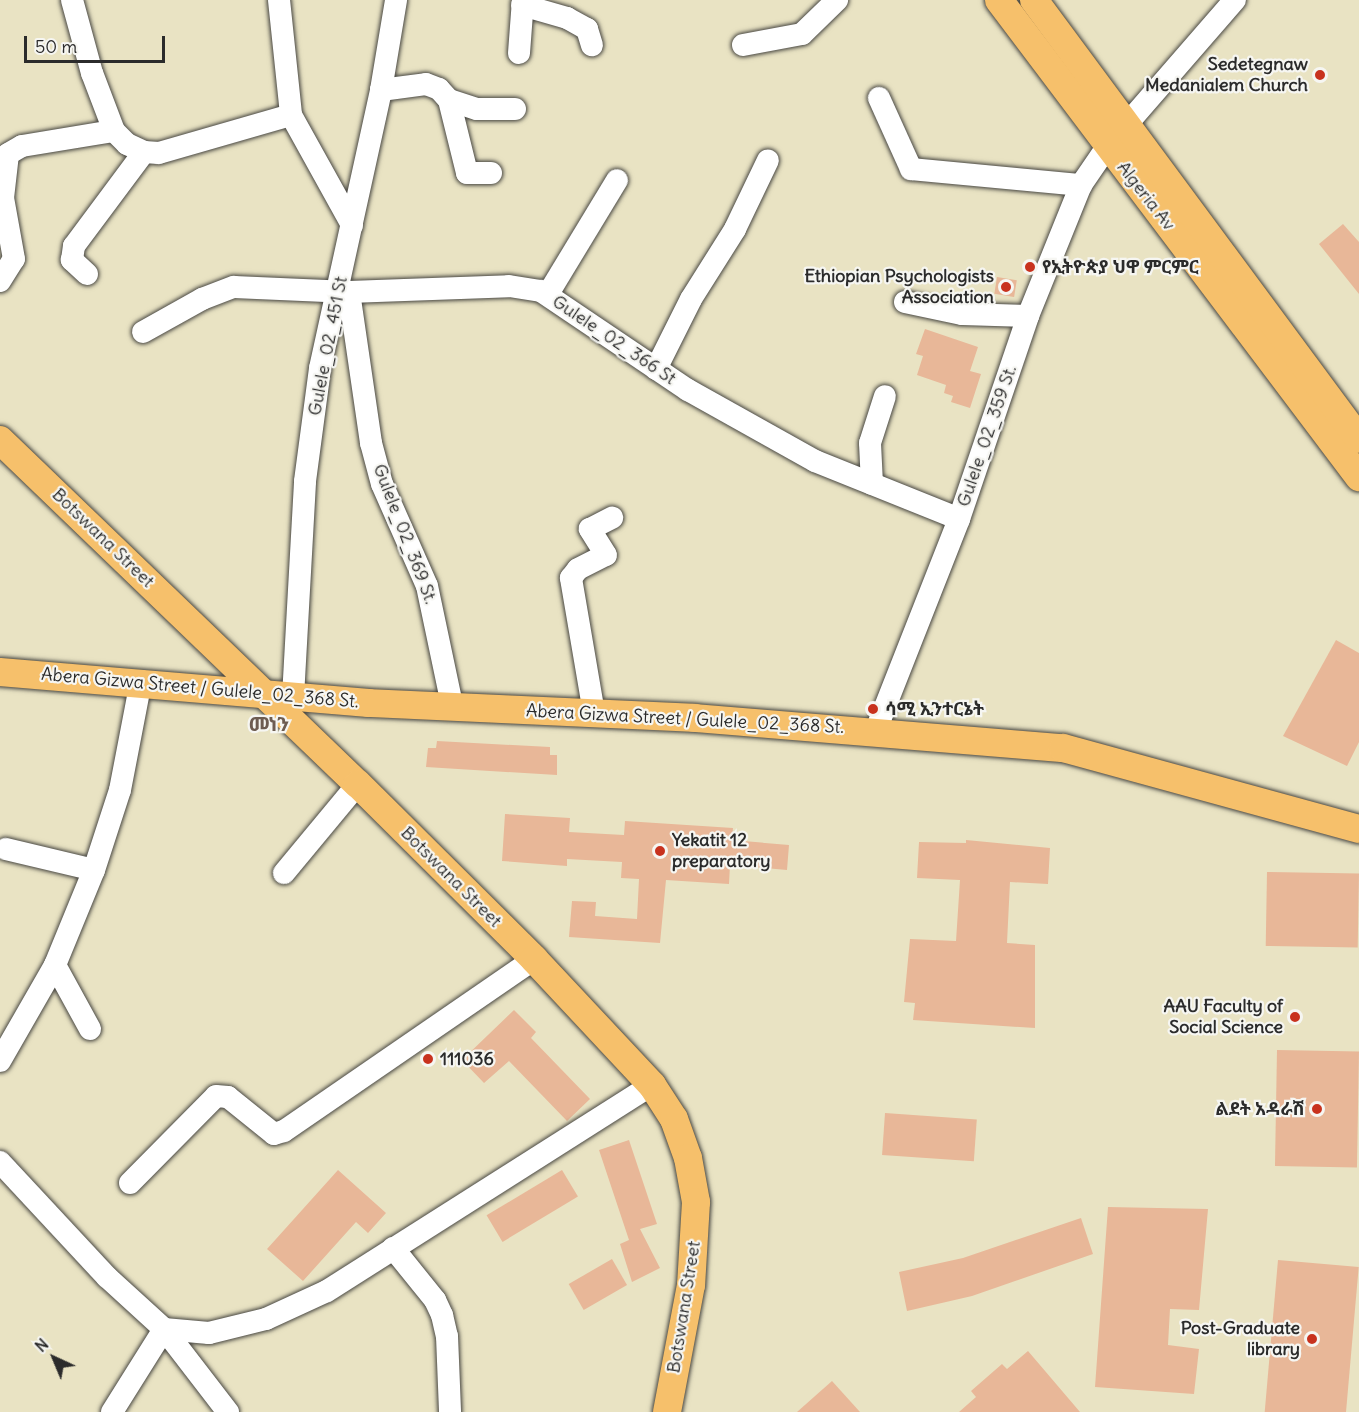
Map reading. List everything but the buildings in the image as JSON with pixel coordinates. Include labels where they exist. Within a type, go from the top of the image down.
[{"type":"main road","name":"Algeria Av","points":[[999,0],[1107,147],[1359,477]]},
{"type":"main road","name":"Algeria Av","points":[[1034,0],[1359,439]]},
{"type":"main road","name":"Botswana Street","points":[[0,440],[358,784],[534,959],[652,1085],[674,1119],[688,1158],[696,1202],[691,1285],[667,1412]]},
{"type":"main road","name":"Abera Gizwa Street / Gulele_02_368 St.","points":[[0,672],[141,681],[293,698],[876,730],[1089,752],[1359,829]]},
{"type":"street","points":[[72,0],[92,73],[114,131],[144,152],[159,153],[291,115]]},
{"type":"street","points":[[279,0],[291,115],[352,225]]},
{"type":"street","name":"Gulele_02_451 St","points":[[293,698],[304,481],[320,368],[344,292],[352,225],[381,90],[396,0]]},
{"type":"street","points":[[743,45],[801,34],[837,0]]},
{"type":"street","name":"Gulele_02_359 St.","points":[[876,730],[958,519],[1028,316],[1081,185],[1107,147],[1235,0]]},
{"type":"street","points":[[519,53],[522,3],[567,18],[587,29],[592,45]]},
{"type":"street","points":[[381,90],[426,84],[449,100],[477,109],[515,110]]},
{"type":"street","points":[[879,98],[911,169],[1081,185]]},
{"type":"street","points":[[449,100],[467,173],[492,173]]},
{"type":"street","points":[[0,281],[14,259],[3,198],[8,154],[22,146],[114,131]]},
{"type":"street","points":[[87,274],[72,260],[74,246],[144,152]]},
{"type":"street","points":[[656,369],[692,299],[735,229],[768,160]]},
{"type":"street","points":[[548,294],[617,180]]},
{"type":"street","name":"Gulele_02_366 St","points":[[143,332],[202,298],[234,287],[344,292],[509,286],[548,294],[656,369],[815,461],[958,519]]},
{"type":"street","name":"Gulele_02_369 St.","points":[[344,292],[371,443],[382,484],[427,586],[452,705]]},
{"type":"street","points":[[905,302],[962,314],[1028,316]]},
{"type":"street","points":[[872,484],[870,442],[885,396]]},
{"type":"street","points":[[594,713],[571,578],[578,569],[606,555],[590,528],[612,518]]},
{"type":"street","points":[[0,1061],[55,965],[94,870],[120,790],[141,681]]},
{"type":"street","points":[[284,873],[358,784]]},
{"type":"street","points":[[6,849],[94,870]]},
{"type":"street","points":[[130,1183],[216,1096],[228,1096],[274,1134],[284,1131],[534,959]]},
{"type":"street","points":[[55,965],[90,1029]]},
{"type":"street","points":[[164,1329],[209,1333],[266,1319],[327,1291],[652,1085]]},
{"type":"street","points":[[0,1162],[107,1277],[164,1329],[228,1412]]},
{"type":"street","points":[[393,1248],[435,1300],[442,1315],[447,1336],[450,1412]]},
{"type":"street","points":[[112,1412],[164,1329]]},
{"type":"place","name":"Sedetegnaw Medanialem Church","points":[[1320,75]]},
{"type":"place","name":"የኢትዮጵያ ህዋ ምርምር","points":[[1030,267]]},
{"type":"place","name":"Ethiopian Psychologists Association","points":[[1006,287]]},
{"type":"place","name":"ሳሚ ኢንተርኔት","points":[[873,709]]},
{"type":"place","name":"Yekatit 12 preparatory","points":[[660,851]]},
{"type":"place","name":"AAU Faculty of Social Science","points":[[1295,1017]]},
{"type":"place","name":"111036","points":[[428,1059]]},
{"type":"place","name":"ልደት አዳራሽ","points":[[1317,1109]]},
{"type":"place","name":"Post-Graduate library","points":[[1312,1339]]},
{"type":"district","name":"መነን","points":[[269,723]]}]
